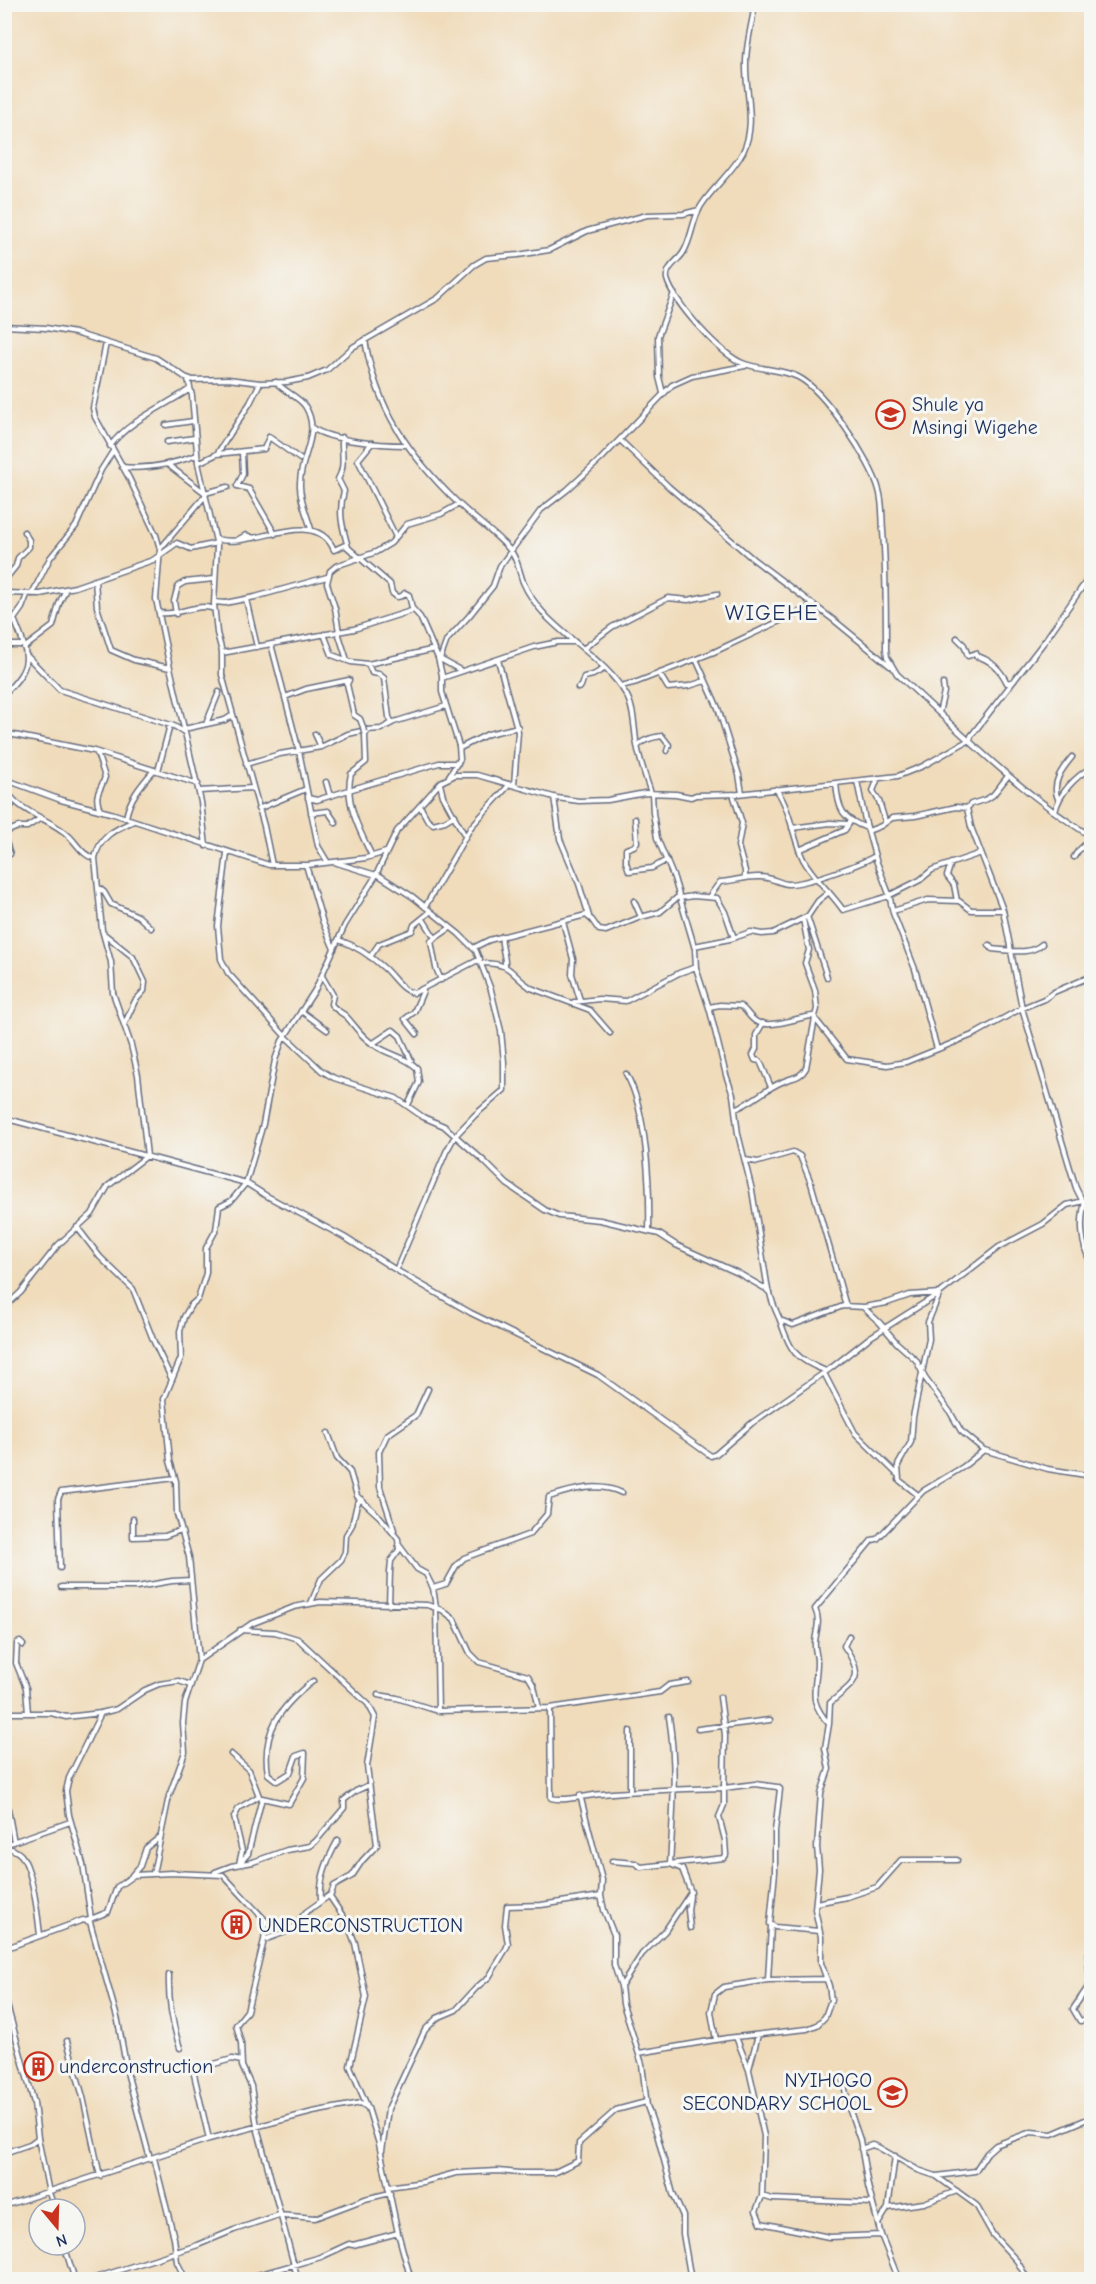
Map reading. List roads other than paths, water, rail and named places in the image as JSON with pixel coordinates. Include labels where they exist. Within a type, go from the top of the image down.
[{"type":"street","points":[[755,4],[746,60],[750,106],[747,140],[735,165],[699,210],[684,252],[670,267],[667,274],[674,293],[712,340],[735,360],[797,376],[809,384],[841,423],[869,467],[880,492],[882,508],[886,649],[892,668]]},
{"type":"street","points":[[4,326],[57,329],[156,358],[188,378],[236,379],[260,383],[286,382],[319,374],[332,367],[353,346],[438,298],[474,265],[486,258],[549,250],[587,231],[647,215],[683,214],[699,210]]},
{"type":"street","points":[[663,393],[659,377],[658,336],[674,293]]},
{"type":"street","points":[[365,340],[375,382],[393,424],[406,445],[459,504],[510,550],[528,592],[546,616],[604,669],[620,686],[631,705],[638,747],[651,793],[657,838],[672,869],[694,946],[696,967],[709,1007],[735,1109],[744,1160],[751,1184],[769,1291],[785,1340],[795,1354],[808,1364],[825,1372],[858,1437],[887,1463],[903,1485],[918,1495]]},
{"type":"street","points":[[106,343],[93,408],[95,417],[110,446],[152,522],[160,549],[156,588],[159,613],[184,731],[198,784],[206,846]]},
{"type":"street","points":[[439,658],[447,640],[494,586],[500,566],[541,510],[578,481],[663,393],[678,382],[692,376],[748,365]]},
{"type":"street","points":[[188,378],[198,463],[216,541],[214,609],[222,653],[222,675],[272,866]]},
{"type":"street","points":[[276,382],[283,391],[304,406],[312,428],[312,439],[303,464],[299,486],[310,529]]},
{"type":"street","points":[[217,454],[250,404],[260,383]]},
{"type":"street","points":[[110,446],[132,423],[190,389]]},
{"type":"street","points":[[166,425],[193,421]]},
{"type":"street","points":[[312,428],[324,434],[372,443],[406,445]]},
{"type":"street","points":[[198,463],[217,454],[264,449],[270,437],[300,459]]},
{"type":"street","points":[[342,437],[344,467],[338,479],[344,491],[340,508],[340,524],[349,550]]},
{"type":"street","points":[[167,442],[194,438]]},
{"type":"street","points":[[620,440],[679,496],[753,559],[768,568],[892,668],[1008,776],[1092,838],[1074,857]]},
{"type":"street","points":[[372,443],[358,460],[396,537]]},
{"type":"street","points":[[4,633],[22,609],[50,558],[76,526],[101,470],[113,451]]},
{"type":"street","points":[[242,452],[243,474],[237,486],[249,489],[274,534]]},
{"type":"street","points":[[122,467],[139,468],[167,464],[197,455]]},
{"type":"street","points":[[167,464],[205,494]]},
{"type":"street","points":[[160,549],[205,494],[228,487]]},
{"type":"street","points":[[214,603],[246,599],[327,577],[336,566],[359,559],[391,543],[407,524],[441,514],[459,504]]},
{"type":"street","points":[[4,694],[25,669],[26,655],[4,594],[29,595],[66,589],[147,563],[177,543],[190,549],[216,541],[237,540],[246,536],[254,539],[310,529],[330,540],[334,550],[345,545],[390,584],[392,593],[397,597],[405,593],[409,595],[414,610],[420,617],[439,658],[442,692],[459,748],[458,763],[397,831],[376,874],[351,916],[322,976],[285,1036],[275,1060],[263,1124],[246,1183],[231,1201],[219,1206],[216,1230],[207,1248],[207,1273],[198,1299],[184,1316],[180,1328],[181,1358],[164,1401],[170,1465],[175,1478],[177,1514],[189,1557],[199,1660],[190,1685],[183,1723],[185,1749],[169,1796],[153,1874]]},
{"type":"street","points":[[4,581],[16,566],[18,558],[28,547],[29,540],[24,532]]},
{"type":"street","points":[[447,777],[477,775],[554,797],[599,801],[651,793],[691,797],[733,794],[898,776],[970,741],[971,736],[1092,573]]},
{"type":"street","points":[[327,577],[347,660]]},
{"type":"street","points":[[176,614],[174,602],[178,586],[185,582],[214,579]]},
{"type":"street","points":[[95,580],[97,607],[111,650],[134,660],[170,668]]},
{"type":"street","points":[[4,645],[24,647],[53,626],[66,589]]},
{"type":"street","points":[[583,649],[612,627],[668,598],[688,600],[717,594]]},
{"type":"street","points":[[246,599],[257,647]]},
{"type":"street","points":[[620,686],[696,659],[814,605]]},
{"type":"street","points":[[159,613],[176,614],[204,606],[214,609]]},
{"type":"street","points":[[222,653],[339,632],[414,610]]},
{"type":"street","points":[[324,634],[332,655],[368,664],[435,649]]},
{"type":"street","points":[[957,638],[964,645],[968,656],[976,653],[976,656],[986,658],[1001,671],[1007,683],[1014,681]]},
{"type":"street","points":[[442,678],[460,670],[534,647],[558,642],[574,642]]},
{"type":"street","points":[[271,644],[299,751],[320,851],[327,862]]},
{"type":"street","points":[[26,655],[60,690],[184,731],[233,716]]},
{"type":"street","points":[[439,658],[460,670]]},
{"type":"street","points":[[696,659],[726,730],[742,793]]},
{"type":"street","points":[[425,907],[465,836],[489,806],[512,785],[518,727],[498,660]]},
{"type":"street","points":[[368,664],[372,673],[384,678],[390,722]]},
{"type":"street","points":[[578,688],[584,677],[604,669]]},
{"type":"street","points":[[659,673],[668,688],[689,686],[705,681]]},
{"type":"street","points":[[285,697],[306,689],[349,680],[347,684],[354,715],[360,719],[365,729],[366,762],[351,774],[349,790],[359,830],[372,856]]},
{"type":"street","points":[[939,713],[944,694],[943,684]]},
{"type":"street","points":[[206,724],[219,692]]},
{"type":"street","points":[[246,764],[321,747],[348,734],[365,729],[381,729],[390,722],[446,706]]},
{"type":"street","points":[[126,818],[128,805],[138,788],[156,771],[170,725]]},
{"type":"street","points":[[459,748],[488,734],[518,727]]},
{"type":"street","points":[[4,733],[97,752],[198,784]]},
{"type":"street","points":[[315,734],[321,747]]},
{"type":"street","points":[[638,747],[646,740],[662,736],[669,745],[667,751]]},
{"type":"street","points":[[97,752],[105,777],[98,790],[97,803],[100,811]]},
{"type":"street","points":[[1058,799],[1055,792],[1059,774],[1072,757]]},
{"type":"street","points":[[308,798],[317,800],[439,763],[458,763]]},
{"type":"street","points":[[1055,812],[1058,799],[1082,773],[1092,767]]},
{"type":"street","points":[[792,828],[850,823],[868,830],[881,826],[892,818],[915,816],[939,809],[967,808],[971,804],[987,800],[1008,776]]},
{"type":"street","points":[[878,777],[873,791],[879,801],[885,821]]},
{"type":"street","points":[[4,779],[61,800],[126,818],[272,866],[306,865],[386,852]]},
{"type":"street","points":[[857,781],[875,856],[915,969],[937,1049]]},
{"type":"street","points":[[326,782],[330,796]]},
{"type":"street","points":[[440,783],[443,796],[465,836]]},
{"type":"street","points":[[836,783],[839,802],[850,823]]},
{"type":"street","points":[[4,785],[15,802],[42,817],[69,836],[86,855],[95,858]]},
{"type":"street","points":[[199,791],[253,788]]},
{"type":"street","points":[[258,809],[306,789]]},
{"type":"street","points":[[776,789],[786,806],[799,850],[811,874],[845,910],[889,896],[920,880],[932,870],[981,853]]},
{"type":"street","points":[[733,794],[741,822],[738,846],[746,871],[745,877]]},
{"type":"street","points":[[554,797],[561,844],[579,884],[589,916],[599,930],[603,932],[640,917],[660,912],[679,897],[709,897],[717,898],[723,906],[735,938]]},
{"type":"street","points":[[4,803],[12,805]]},
{"type":"street","points":[[420,806],[427,819],[433,824],[455,815]]},
{"type":"street","points":[[967,808],[971,827],[1003,910],[1022,1008],[1048,1100],[1076,1188],[1084,1200],[1081,1215],[1087,1256],[1092,1265]]},
{"type":"street","points":[[311,813],[328,811],[336,823]]},
{"type":"street","points":[[6,855],[10,854],[5,839],[6,832],[18,827],[27,827],[42,817]]},
{"type":"street","points":[[634,819],[637,842],[626,849],[625,853],[629,871],[652,868],[667,860]]},
{"type":"street","points":[[134,821],[115,830],[101,841],[97,846],[95,858],[103,933],[111,962],[113,993],[138,1075],[147,1156]]},
{"type":"street","points":[[799,850],[845,830],[850,823]]},
{"type":"street","points":[[316,863],[320,851]]},
{"type":"street","points":[[227,853],[218,926],[221,959],[228,973],[285,1036],[322,1071],[334,1078],[396,1098],[423,1117],[444,1126],[514,1189],[553,1214],[600,1220],[659,1234],[769,1291]]},
{"type":"street","points":[[709,897],[720,882],[740,881],[745,877],[773,878],[786,884],[816,878],[875,856]]},
{"type":"street","points":[[333,861],[376,874],[425,907],[473,948],[491,990],[501,1031],[504,1090],[455,1136],[436,1170],[410,1240],[396,1270]]},
{"type":"street","points":[[951,863],[947,876],[954,885],[957,901]]},
{"type":"street","points":[[306,865],[323,924],[334,950]]},
{"type":"street","points":[[99,888],[111,904],[138,915],[151,928]]},
{"type":"street","points":[[694,946],[735,938],[752,932],[770,935],[805,918],[818,901],[829,892]]},
{"type":"street","points":[[893,911],[928,900],[957,901],[970,910],[1003,910]]},
{"type":"street","points":[[634,901],[640,917]]},
{"type":"street","points":[[370,957],[379,944],[412,931],[414,926],[430,912]]},
{"type":"street","points":[[473,948],[502,936],[589,916]]},
{"type":"street","points":[[805,918],[827,977]]},
{"type":"street","points":[[735,1109],[752,1101],[771,1087],[797,1078],[806,1068],[817,1009],[816,990],[805,963],[809,950],[805,918]]},
{"type":"street","points":[[423,919],[435,938]]},
{"type":"street","points":[[563,922],[573,959],[572,974],[580,1000]]},
{"type":"street","points":[[441,980],[431,943],[450,928]]},
{"type":"street","points":[[103,933],[133,957],[145,982],[144,992],[135,1001],[124,1025]]},
{"type":"street","points":[[502,936],[501,940],[506,955],[505,966]]},
{"type":"street","points":[[339,940],[352,945],[370,957],[408,992],[414,993],[480,961],[505,966],[513,970],[522,982],[531,988],[590,1010],[610,1033]]},
{"type":"street","points":[[989,945],[992,949],[1033,951],[1041,944]]},
{"type":"street","points":[[571,1002],[599,999],[626,1001],[679,973],[696,967]]},
{"type":"street","points":[[322,976],[333,995],[331,1004],[372,1044],[411,1062],[417,1068],[419,1082],[408,1105]]},
{"type":"street","points":[[815,1017],[845,1057],[894,1064],[981,1031],[1058,990],[1092,976]]},
{"type":"street","points":[[417,1034],[405,1019],[414,1012],[423,990]]},
{"type":"street","points":[[709,1007],[740,1006],[752,1018],[763,1023],[781,1024],[792,1019],[815,1017]]},
{"type":"street","points":[[301,1011],[327,1029]]},
{"type":"street","points":[[763,1023],[756,1035],[756,1049],[753,1055],[755,1060],[760,1061],[771,1087]]},
{"type":"street","points":[[372,1044],[389,1031],[394,1030],[400,1036],[411,1062]]},
{"type":"street","points":[[626,1074],[634,1087],[642,1117],[650,1212],[649,1231]]},
{"type":"street","points":[[4,1118],[246,1183],[471,1312],[598,1375],[711,1456],[752,1423],[885,1328],[940,1293],[999,1247],[1043,1224],[1067,1205],[1092,1199]]},
{"type":"street","points":[[744,1160],[758,1162],[793,1152],[800,1156],[811,1183],[846,1306]]},
{"type":"street","points":[[4,1308],[21,1293],[58,1245],[92,1214],[102,1195],[114,1180],[147,1156]]},
{"type":"street","points":[[77,1227],[100,1257],[133,1289],[172,1380]]},
{"type":"street","points":[[780,1320],[796,1325],[830,1310],[846,1306],[864,1307],[887,1303],[910,1295],[940,1293]]},
{"type":"street","points":[[897,1475],[900,1459],[911,1442],[913,1417],[929,1339],[928,1323],[940,1293]]},
{"type":"street","points":[[864,1307],[916,1360],[961,1431],[984,1450],[1048,1469],[1092,1476]]},
{"type":"street","points":[[428,1389],[416,1415],[387,1435],[379,1452],[380,1487],[399,1545],[417,1569],[426,1574],[433,1588],[436,1607],[438,1712]]},
{"type":"street","points":[[328,1433],[337,1458],[350,1472],[356,1494],[395,1533]]},
{"type":"street","points":[[829,1724],[818,1711],[813,1691],[817,1662],[814,1642],[819,1620],[815,1609],[871,1541],[876,1540],[918,1495],[963,1467],[984,1450]]},
{"type":"street","points":[[60,1568],[58,1499],[62,1492],[175,1478]]},
{"type":"street","points":[[433,1588],[446,1584],[456,1566],[464,1558],[530,1534],[548,1514],[549,1497],[595,1486],[611,1488],[622,1493]]},
{"type":"street","points":[[311,1604],[321,1579],[341,1560],[345,1552],[346,1535],[361,1499]]},
{"type":"street","points":[[133,1519],[133,1538],[165,1536],[181,1530]]},
{"type":"street","points":[[389,1605],[391,1561],[399,1545]]},
{"type":"street","points":[[61,1587],[137,1587],[191,1580]]},
{"type":"street","points":[[199,1660],[240,1630],[270,1615],[311,1604],[340,1602],[427,1605],[436,1607],[454,1619],[470,1653],[479,1662],[528,1676],[534,1686],[539,1708]]},
{"type":"street","points":[[240,1630],[275,1632],[298,1639],[368,1704],[375,1720],[367,1766],[377,1845],[352,1876],[334,1886],[330,1894],[302,1916],[291,1930],[264,1940]]},
{"type":"street","points":[[639,2053],[735,2037],[807,2029],[817,2025],[828,2012],[831,1996],[821,1963],[820,1931],[815,1914],[819,1869],[817,1847],[821,1793],[829,1769],[825,1748],[830,1703],[854,1683],[856,1670],[844,1646],[849,1636]]},
{"type":"street","points":[[23,1645],[20,1642],[17,1643],[16,1663],[26,1688],[28,1713]]},
{"type":"street","points":[[4,1713],[51,1713],[66,1717],[101,1713],[117,1709],[145,1690],[159,1684],[179,1681],[190,1685]]},
{"type":"street","points":[[239,1864],[248,1854],[262,1798],[289,1804],[304,1778],[305,1753],[296,1756],[290,1773],[278,1781],[268,1774],[265,1758],[273,1722],[294,1695],[313,1681]]},
{"type":"street","points":[[378,1695],[397,1698],[438,1712],[550,1708],[660,1692],[669,1685],[688,1682]]},
{"type":"street","points":[[612,1861],[632,1863],[641,1867],[725,1857],[725,1840],[719,1817],[724,1805],[725,1735],[720,1697]]},
{"type":"street","points":[[550,1708],[551,1798],[559,1800],[630,1791],[724,1788],[755,1784],[780,1789],[775,1831],[775,1872],[769,1917],[771,1926],[768,1980]]},
{"type":"street","points":[[101,1713],[69,1778],[66,1791],[70,1822],[83,1864],[89,1920],[118,2021],[127,2071],[174,2238],[177,2262],[186,2280]]},
{"type":"street","points":[[669,1717],[673,1745],[674,1790],[670,1864]]},
{"type":"street","points":[[698,1729],[770,1720]]},
{"type":"street","points":[[630,1731],[630,1791]]},
{"type":"street","points":[[231,1754],[249,1770],[260,1796],[239,1808],[234,1817],[242,1851],[239,1864]]},
{"type":"street","points":[[212,1874],[222,1869],[313,1844],[344,1808],[344,1800],[369,1785]]},
{"type":"street","points":[[4,1788],[14,1842]]},
{"type":"street","points":[[580,1796],[602,1880],[601,1896],[604,1910],[614,1935],[614,1965],[621,1986],[624,2008],[639,2053],[646,2102],[673,2194],[682,2216],[691,2280]]},
{"type":"street","points":[[4,1846],[70,1822]]},
{"type":"street","points":[[4,1949],[108,1912],[117,1887],[140,1866],[146,1848],[161,1836]]},
{"type":"street","points":[[321,1899],[323,1873],[338,1840]]},
{"type":"street","points":[[4,1846],[17,1852],[25,1862],[36,1902],[40,1935]]},
{"type":"street","points":[[816,1903],[847,1897],[877,1887],[901,1860],[957,1860]]},
{"type":"street","points":[[670,1864],[682,1869],[691,1892],[688,1910],[690,1928]]},
{"type":"street","points":[[131,1876],[171,1873],[225,1876],[267,1923],[247,2012],[236,2025],[241,2043],[243,2071],[251,2086],[257,2127],[298,2280]]},
{"type":"street","points":[[621,1986],[642,1954],[665,1931],[691,1892]]},
{"type":"street","points":[[330,1894],[334,1905],[347,1922],[355,1943],[366,1996],[351,2066],[368,2108],[382,2154],[398,2233],[411,2280]]},
{"type":"street","points":[[382,2154],[388,2109],[425,2031],[437,2018],[456,2010],[492,1975],[506,1949],[508,1944],[505,1925],[507,1906],[542,1905],[601,1896]]},
{"type":"street","points":[[771,1926],[820,1931]]},
{"type":"street","points":[[1088,1955],[1090,1984],[1073,2009],[1080,2021],[1088,2019],[1092,2021]]},
{"type":"street","points":[[169,1975],[168,2000],[172,2024],[180,2048]]},
{"type":"street","points":[[716,2040],[711,2012],[715,1994],[724,1988],[768,1980],[827,1979]]},
{"type":"street","points":[[4,1994],[34,2103],[38,2138],[50,2197]]},
{"type":"street","points":[[749,2070],[758,2035]]},
{"type":"street","points":[[735,2037],[749,2070],[764,2136],[762,2196],[756,2211],[760,2223],[829,2236],[881,2235]]},
{"type":"street","points":[[67,2041],[85,2107],[100,2176]]},
{"type":"street","points":[[209,2139],[193,2070],[222,2061],[234,2059],[241,2061]]},
{"type":"street","points":[[842,2075],[872,2204],[881,2235],[899,2280]]},
{"type":"street","points":[[388,2187],[423,2182],[456,2173],[557,2172],[578,2161],[579,2143],[611,2114],[622,2108],[646,2102]]},
{"type":"street","points":[[4,2206],[209,2139],[313,2112],[359,2103],[368,2108]]},
{"type":"street","points":[[936,2176],[975,2171],[993,2148],[1018,2135],[1031,2132],[1052,2134],[1092,2117]]},
{"type":"street","points":[[4,2153],[30,2144],[38,2138]]},
{"type":"street","points":[[861,2149],[872,2145],[895,2156],[918,2170],[936,2176],[976,2205],[993,2235],[1017,2261],[1028,2280]]},
{"type":"street","points":[[878,2225],[888,2208],[895,2156]]},
{"type":"street","points":[[888,2208],[924,2203],[958,2191]]},
{"type":"street","points":[[88,2280],[198,2245],[279,2215],[315,2218],[365,2199],[390,2193]]},
{"type":"street","points":[[762,2196],[772,2199],[872,2204]]},
{"type":"street","points":[[4,2231],[9,2280]]},
{"type":"street","points":[[240,2280],[294,2266],[349,2244],[353,2245],[398,2233]]},
{"type":"street","points":[[68,2257],[75,2280]]},
{"type":"place","name":"Shule ya Msingi Wigehe","points":[[891,415]]},
{"type":"place","name":"UNDERCONSTRUCTION","points":[[237,1925]]},
{"type":"place","name":"underconstruction","points":[[38,2066]]},
{"type":"place","name":"NYIHOGO SECONDARY SCHOOL","points":[[893,2092]]},
{"type":"district","name":"WIGEHE","points":[[772,613]]}]
